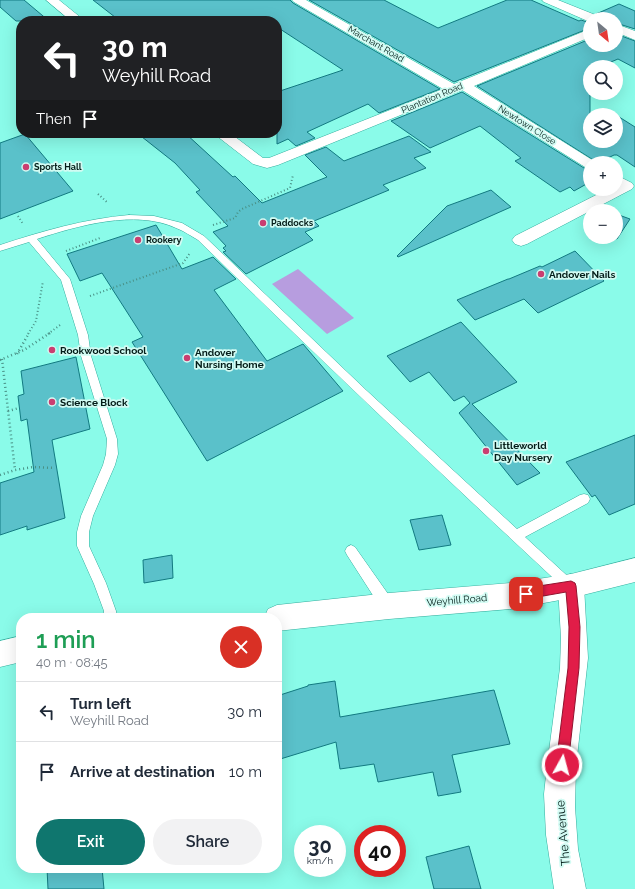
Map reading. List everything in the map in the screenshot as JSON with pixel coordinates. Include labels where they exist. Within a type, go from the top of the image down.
[{"type":"street","points":[[52,0],[73,16]]},
{"type":"street","name":"Marchant Road","points":[[298,0],[458,87]]},
{"type":"street","points":[[548,0],[583,14]]},
{"type":"street","points":[[623,31],[635,36]]},
{"type":"street","name":"Plantation Road","points":[[227,138],[258,161],[267,163],[273,162],[583,36]]},
{"type":"street","name":"Newtown Close","points":[[458,87],[583,160]]},
{"type":"street","points":[[522,240],[626,183]]},
{"type":"street","name":"Weyhill Road","points":[[282,617],[389,606],[510,596],[571,586],[635,570]]},
{"type":"street","name":"The Avenue","points":[[570,889],[560,827],[560,780],[574,668],[574,627],[571,586]]},
{"type":"street","points":[[0,654],[16,650]]},
{"type":"lane","points":[[0,248],[69,226],[118,218],[142,217],[170,222],[190,230],[201,238],[362,393],[571,586]]},
{"type":"lane","points":[[31,238],[65,279],[83,335],[86,356],[112,438],[112,454],[109,465],[87,516],[83,532],[83,546],[100,583],[110,613]]},
{"type":"lane","points":[[516,536],[584,499]]},
{"type":"lane","points":[[351,551],[389,606]]},
{"type":"path","points":[[15,470],[1,360],[17,354],[45,338],[74,307],[183,263],[209,226],[235,218],[238,212],[242,209],[290,188],[296,165],[287,156]]},
{"type":"path","points":[[17,354],[36,321],[44,278],[42,275],[55,266],[62,253],[98,239],[109,233],[117,224],[118,218]]},
{"type":"path","points":[[8,412],[19,408]]},
{"type":"path","points":[[0,475],[33,466],[55,468]]},
{"type":"shaded area","points":[[298,269],[354,318],[327,334],[272,284]]},
{"type":"building","points":[[0,0],[24,0],[43,16],[16,16],[16,21],[0,7]]},
{"type":"building","points":[[93,0],[290,0],[440,89],[379,113],[368,104],[307,132],[315,138],[296,146],[288,139],[277,144],[277,138],[282,138],[282,90],[343,70],[282,30],[282,16],[114,16]]},
{"type":"building","points":[[309,0],[384,0],[438,28],[507,0],[531,0],[579,21],[583,21],[583,31],[454,82]]},
{"type":"building","points":[[619,4],[635,11],[635,29],[623,25],[623,12],[601,12]]},
{"type":"building","points":[[623,37],[635,41],[635,68],[623,62],[623,60],[618,59],[583,60],[583,100],[590,100],[590,108],[583,108],[583,148],[623,148],[623,119],[635,127],[635,167],[623,159],[623,156],[587,156],[477,86],[583,42],[583,52],[623,52]]},
{"type":"building","points":[[462,92],[583,167],[583,186],[574,191],[570,187],[560,192],[515,161],[521,158],[480,126],[430,148],[391,121]]},
{"type":"building","points":[[409,136],[431,152],[414,158],[426,168],[383,185],[389,190],[314,221],[319,226],[305,232],[313,240],[246,274],[223,252],[226,251],[223,248],[226,246],[213,232],[228,226],[196,192],[200,190],[175,163],[143,138],[190,138],[233,177],[235,176],[262,203],[327,177],[305,155],[326,147],[344,161]]},
{"type":"building","name":"Sports Hall","points":[[16,137],[28,138],[73,191],[0,219],[0,143]]},
{"type":"building","points":[[491,190],[511,207],[398,257],[397,256],[447,206]]},
{"type":"building","points":[[623,216],[630,219],[623,230]]},
{"type":"building","name":"Andover Nursing Home","points":[[156,225],[182,269],[213,257],[236,279],[214,290],[267,361],[303,344],[343,391],[207,461],[132,342],[143,337],[102,273],[80,281],[67,254]]},
{"type":"building","points":[[575,251],[604,281],[538,313],[524,299],[475,320],[457,300],[540,266],[542,267]]},
{"type":"building","points":[[461,322],[517,382],[472,404],[540,473],[517,485],[459,413],[470,403],[464,396],[454,401],[429,372],[410,382],[387,356]]},
{"type":"building","points":[[76,357],[90,429],[52,440],[65,518],[27,530],[27,526],[0,535],[0,483],[34,472],[27,419],[21,421],[18,396],[24,394],[21,371]]},
{"type":"building","points":[[635,435],[635,504],[609,515],[595,495],[592,497],[566,462]]},
{"type":"building","points":[[442,515],[451,545],[419,550],[410,520]]},
{"type":"building","points":[[172,555],[173,578],[144,583],[143,560]]},
{"type":"building","points":[[335,681],[340,717],[494,690],[510,744],[452,755],[461,792],[438,796],[433,772],[378,782],[374,764],[340,769],[336,742],[282,758],[282,694],[308,685]]},
{"type":"building","points":[[469,846],[481,889],[434,889],[426,857]]},
{"type":"building","points":[[47,873],[102,873],[104,889],[48,889]]},
{"type":"place","name":"Sports Hall","points":[[26,167]]},
{"type":"place","name":"Paddocks","points":[[263,223]]},
{"type":"place","name":"Rookery","points":[[138,240]]},
{"type":"place","name":"Andover Nails","points":[[541,274]]},
{"type":"place","name":"Rookwood School","points":[[52,350]]},
{"type":"place","name":"Andover Nursing Home","points":[[187,358]]},
{"type":"place","name":"Science Block","points":[[52,402]]},
{"type":"place","name":"Littleworld Day Nursery","points":[[486,451]]},
{"type":"route","points":[[526,594],[571,586],[574,627],[574,668],[562,765]]}]
